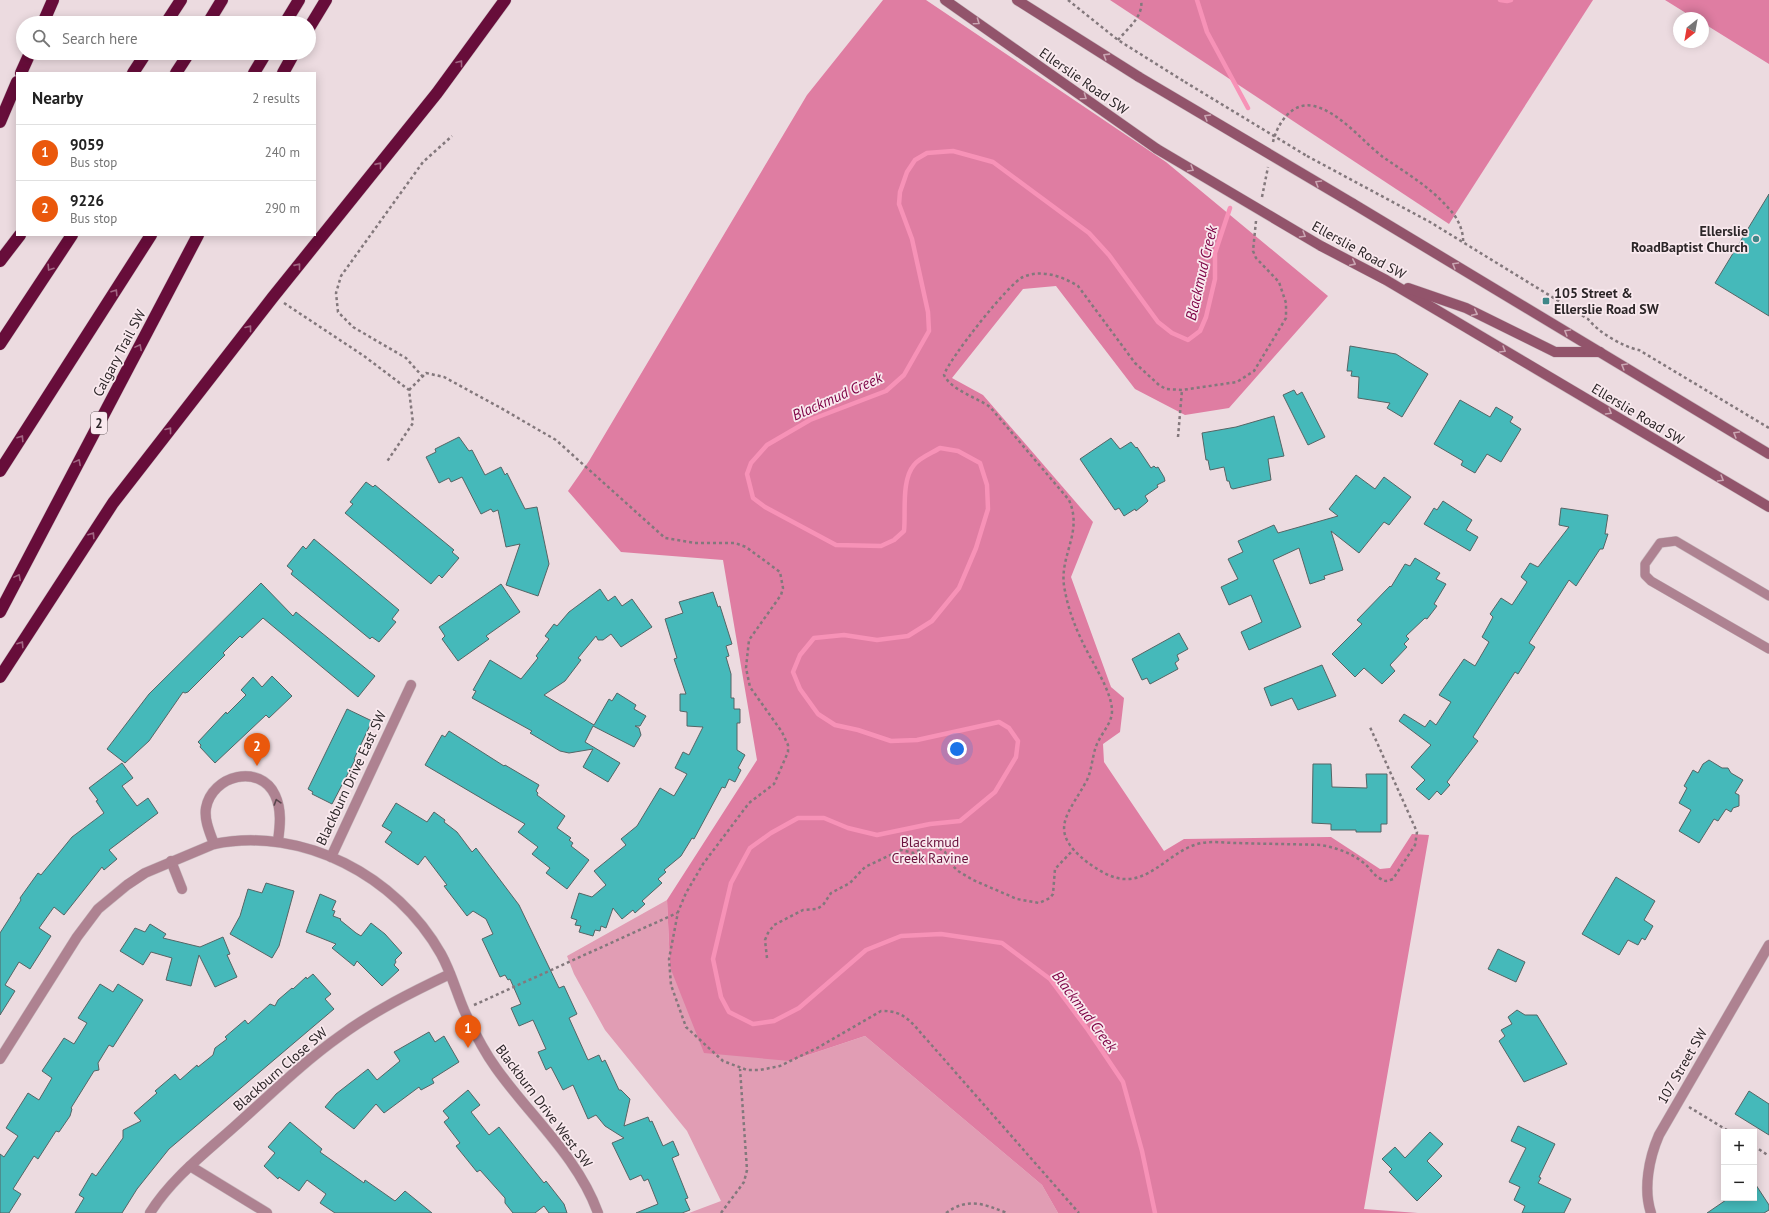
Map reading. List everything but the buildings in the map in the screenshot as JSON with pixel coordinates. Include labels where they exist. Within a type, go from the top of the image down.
[{"type":"highway","points":[[46,16],[53,0]]},
{"type":"highway","points":[[171,16],[182,0]]},
{"type":"highway","points":[[212,16],[222,0]]},
{"type":"highway","points":[[289,16],[299,0]]},
{"type":"highway","points":[[316,16],[326,0]]},
{"type":"highway","points":[[0,677],[114,503],[274,296],[437,93],[506,0]]},
{"type":"highway","points":[[21,72],[27,60]]},
{"type":"highway","points":[[134,72],[141,60]]},
{"type":"highway","points":[[177,72],[184,60]]},
{"type":"highway","points":[[255,72],[262,60]]},
{"type":"highway","points":[[284,72],[290,60]]},
{"type":"highway","points":[[0,122],[16,84]]},
{"type":"highway","points":[[0,261],[19,236]]},
{"type":"highway","points":[[0,344],[71,236]]},
{"type":"highway","points":[[0,471],[150,236]]},
{"type":"highway","name":"Calgary Trail SW","points":[[0,612],[197,236]]},
{"type":"main road","name":"Ellerslie Road SW","points":[[945,0],[1157,149],[1321,246],[1386,280],[1769,508]]},
{"type":"main road","points":[[1017,0],[1139,77],[1352,203],[1769,454]]},
{"type":"main road","points":[[1386,280],[1466,308],[1554,352],[1600,352]]},
{"type":"street","name":"Blackburn Drive East SW","points":[[0,1059],[88,921],[98,909],[127,885],[145,873],[214,844],[231,841],[278,841],[332,857],[411,685]]},
{"type":"street","points":[[214,844],[208,828],[206,809],[211,795],[227,779],[239,776],[254,778],[266,784],[275,795],[279,810],[280,828],[278,841]]},
{"type":"street","name":"Blackburn Drive West SW","points":[[332,857],[374,881],[407,908],[429,935],[450,974],[464,1009],[483,1048],[511,1088],[572,1164],[584,1182],[598,1213]]},
{"type":"street","points":[[171,861],[182,889]]},
{"type":"street","name":"107 Street SW","points":[[1650,1211],[1648,1176],[1653,1148],[1678,1100],[1769,945]]},
{"type":"street","name":"Blackburn Close SW","points":[[150,1213],[168,1189],[190,1166],[339,1037],[409,994],[450,974]]},
{"type":"street","points":[[190,1166],[267,1213]]},
{"type":"lane","points":[[1769,596],[1676,541],[1660,543],[1645,564],[1645,575],[1650,580],[1769,649]]},
{"type":"path","points":[[1068,0],[1118,40],[1185,82],[1307,156],[1430,222],[1588,319],[1593,325],[1628,348],[1639,350],[1769,428]]},
{"type":"path","points":[[1118,40],[1138,17],[1142,7],[1141,0]]},
{"type":"path","points":[[1272,149],[1276,129],[1282,120],[1296,109],[1304,106],[1313,106],[1321,109],[1334,116],[1382,156],[1424,185],[1451,210],[1464,234],[1463,243]]},
{"type":"path","points":[[423,377],[406,358],[352,327],[338,312],[336,293],[341,276],[423,162],[452,136]]},
{"type":"path","points":[[1261,199],[1269,163]]},
{"type":"path","points":[[1258,214],[1253,251],[1256,258],[1279,282],[1286,303],[1286,318],[1269,344],[1259,363],[1246,377],[1237,382],[1182,390],[1166,388],[1150,379],[1135,363],[1078,286],[1065,278],[1043,274],[1021,278],[1011,288],[964,342],[944,375],[947,381],[955,388],[979,400],[990,408],[1069,500],[1073,509],[1075,526],[1063,567],[1064,591],[1082,641],[1110,697],[1112,710],[1110,720],[1096,747],[1087,780],[1070,806],[1063,823],[1066,839],[1095,868],[1117,878],[1127,880],[1147,874],[1180,851],[1203,842],[1321,845],[1335,848],[1352,855],[1365,864],[1381,880],[1387,881],[1393,879],[1415,845],[1417,832],[1370,727]]},
{"type":"path","points":[[274,296],[364,356],[409,390],[413,423],[386,463]]},
{"type":"path","points":[[409,390],[426,373],[444,378],[499,407],[556,440],[665,538],[695,543],[734,543],[746,547],[780,572],[782,588],[781,595],[749,640],[746,661],[747,679],[750,687],[782,732],[788,752],[774,784],[749,803],[719,845],[703,864],[686,893],[678,912],[669,959],[671,985],[686,1027],[723,1061],[740,1069],[760,1070],[780,1066],[819,1047],[881,1011],[900,1013],[908,1019],[928,1041],[1079,1213]]},
{"type":"path","points":[[1178,437],[1182,390]]},
{"type":"path","points":[[767,958],[765,940],[768,932],[774,925],[803,910],[817,909],[828,900],[831,893],[838,888],[845,886],[856,878],[865,866],[901,850],[914,853],[928,846],[937,847],[945,852],[952,865],[958,871],[973,880],[1010,897],[1039,903],[1050,898],[1052,894],[1055,869],[1074,848]]},
{"type":"path","points":[[464,1009],[678,912]]},
{"type":"path","points":[[721,1213],[744,1182],[747,1170],[740,1069]]},
{"type":"path","points":[[1678,1100],[1725,1129]]},
{"type":"path","points":[[1757,1148],[1769,1156]]},
{"type":"path","points":[[946,1213],[956,1205],[980,1203],[1007,1213]]},
{"type":"shaded area","points":[[667,900],[670,967],[790,1061],[865,1036],[1042,1185],[1058,1213],[689,1213],[721,1201],[687,1131],[605,1030],[574,974],[567,956]]},
{"type":"green space","name":"Blackmud Creek Ravine","points":[[883,0],[926,0],[1166,162],[1328,296],[1229,408],[1185,415],[1135,389],[1056,286],[1023,289],[952,378],[983,395],[1093,522],[1071,577],[1111,687],[1124,698],[1120,732],[1103,744],[1104,762],[1164,851],[1184,839],[1331,837],[1380,869],[1390,868],[1412,834],[1429,835],[1364,1209],[1418,1213],[1058,1213],[1042,1185],[865,1036],[790,1061],[704,1053],[670,967],[667,900],[757,760],[723,560],[621,552],[568,491],[589,461],[807,95]]},
{"type":"green space","points":[[1110,0],[1593,0],[1449,224]]},
{"type":"green space","points":[[1665,0],[1769,0],[1769,64],[1709,27],[1709,12],[1684,12]]},
{"type":"waterway","name":"Blackmud Creek","points":[[1197,0],[1207,32],[1248,108]]},
{"type":"waterway","name":"Blackmud Creek","points":[[1500,0],[1511,0]]},
{"type":"waterway","name":"Blackmud Creek","points":[[1155,1213],[1142,1151],[1123,1082],[1088,1030],[1050,979],[1002,943],[941,934],[901,936],[866,950],[799,1008],[774,1021],[753,1024],[729,1012],[721,997],[713,959],[731,883],[750,848],[771,833],[798,818],[824,818],[848,828],[877,835],[930,824],[960,821],[995,792],[1016,757],[1018,741],[1009,728],[999,722],[917,740],[891,741],[858,730],[835,725],[818,714],[800,689],[793,672],[800,655],[814,638],[844,635],[877,640],[908,636],[932,621],[959,588],[976,548],[988,509],[987,485],[980,463],[958,451],[940,448],[919,460],[910,471],[907,479],[904,531],[894,540],[881,546],[836,545],[765,507],[753,498],[747,474],[751,463],[767,445],[810,420],[886,391],[904,375],[929,331],[928,312],[912,239],[899,204],[900,192],[907,172],[915,160],[927,153],[953,151],[993,162],[1089,233],[1109,255],[1158,322],[1172,333],[1188,340],[1200,331],[1206,317],[1215,279],[1215,253],[1230,208]]},
{"type":"place","name":"Ellerslie RoadBaptist Church","points":[[1756,239]]},
{"type":"place","name":"105 Street & Ellerslie Road SW","points":[[1546,301]]},
{"type":"place","name":"9226","points":[[257,766]]},
{"type":"place","name":"9059","points":[[468,1048]]}]
